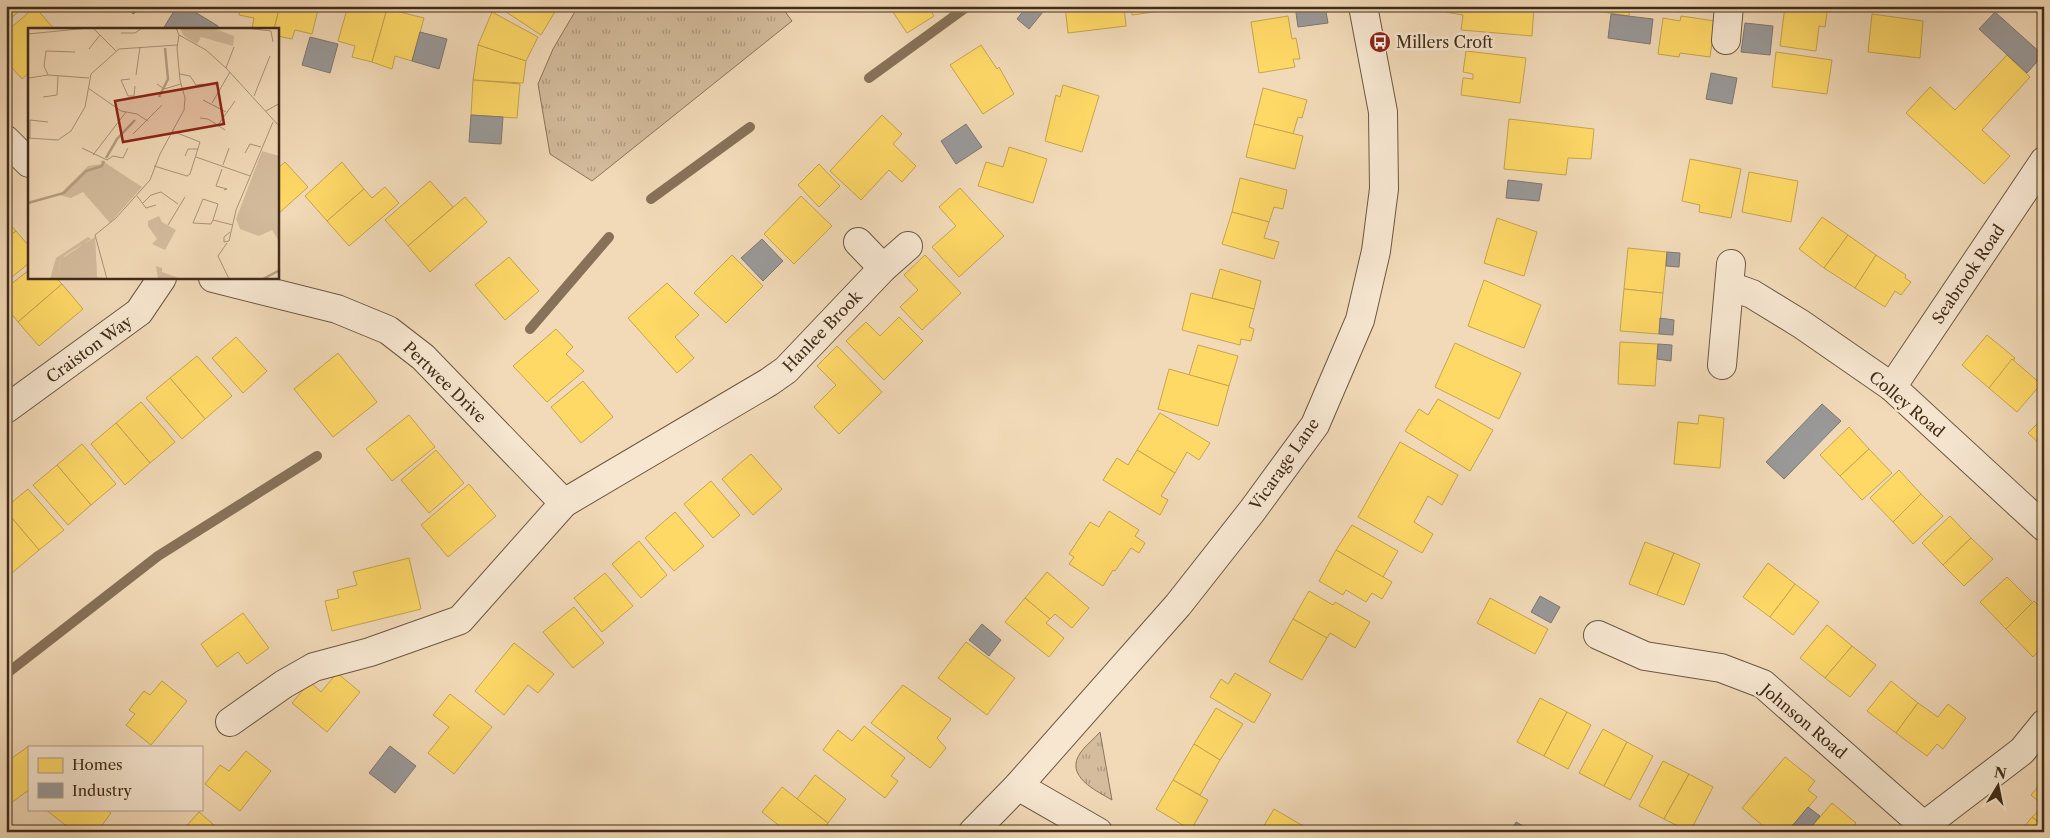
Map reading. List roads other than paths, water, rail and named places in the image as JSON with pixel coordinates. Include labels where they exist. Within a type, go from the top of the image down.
[{"type":"street","name":"Vicarage Lane","points":[[973,832],[1018,786],[1178,605],[1252,511],[1315,425],[1360,320],[1376,251],[1384,189],[1383,112],[1363,6]]},
{"type":"street","points":[[1726,40],[1729,6]]},
{"type":"street","points":[[6,140],[28,162]]},
{"type":"street","name":"Seabrook Road","points":[[1892,387],[2044,161]]},
{"type":"street","points":[[858,242],[883,268]]},
{"type":"street","name":"Hanlee Brook","points":[[564,503],[769,382],[786,370],[883,268],[908,246]]},
{"type":"street","name":"Colley Road","points":[[1722,365],[1730,276],[1741,290],[1752,294],[1801,324],[1892,387],[2044,527]]},
{"type":"street","name":"Craiston Way","points":[[6,409],[139,312],[161,279]]},
{"type":"street","name":"Pertwee Drive","points":[[217,279],[337,309],[388,330],[423,357],[564,503]]},
{"type":"street","points":[[230,722],[284,684],[314,667],[370,652],[460,620],[564,503]]},
{"type":"street","name":"Johnson Road","points":[[1598,635],[1645,656],[1721,668],[1763,684],[1928,828]]},
{"type":"street","points":[[1928,828],[2022,751],[2044,724]]},
{"type":"street","points":[[1018,786],[1098,832]]},
{"type":"waterway","points":[[869,78],[968,6]]},
{"type":"waterway","points":[[651,199],[750,127]]},
{"type":"waterway","points":[[530,329],[609,237]]},
{"type":"waterway","points":[[6,674],[158,556],[317,456]]},
{"type":"place","name":"Millers Croft","points":[[1380,42]]}]
